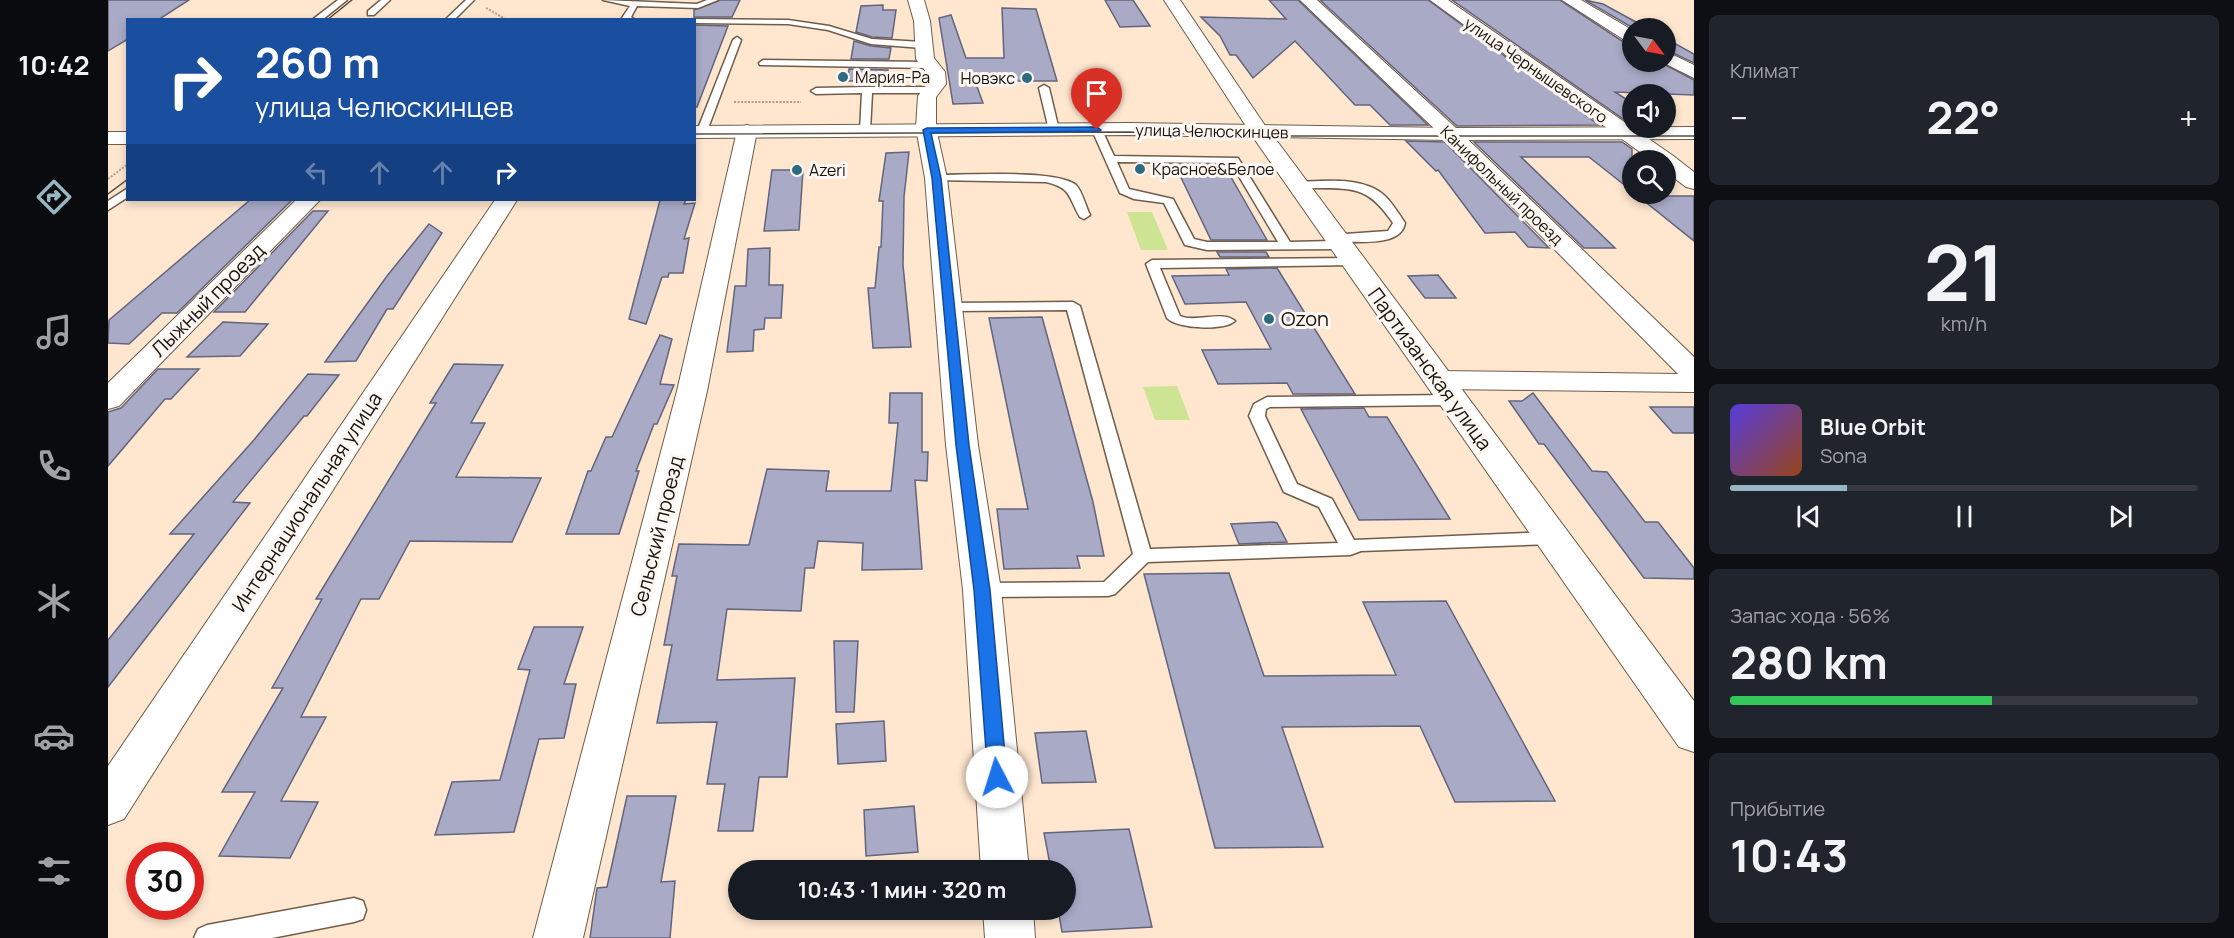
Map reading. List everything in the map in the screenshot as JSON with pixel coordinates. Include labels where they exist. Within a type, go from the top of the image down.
[{"type":"street","points":[[916,0],[922,21],[922,45],[928,65],[936,72],[937,84],[927,96],[927,130],[936,178],[962,445],[982,590],[1004,860]]},
{"type":"street","name":"Партизанская улица","points":[[1172,0],[1297,186],[1694,734]]},
{"type":"street","name":"Канифольный проезд","points":[[1308,0],[1451,134],[1694,373]]},
{"type":"street","name":"улица Чернышевского","points":[[1438,0],[1622,131]]},
{"type":"street","points":[[1570,0],[1622,31]]},
{"type":"street","points":[[1676,63],[1694,74]]},
{"type":"street","name":"улица Челюскинцев","points":[[698,132],[1097,130],[1260,133],[1622,133]]},
{"type":"street","name":"Сельский проезд","points":[[558,938],[692,391],[747,131]]},
{"type":"street","name":"улица Челюскинцев","points":[[1676,133],[1694,133]]},
{"type":"street","points":[[108,138],[126,138]]},
{"type":"street","name":"улица Чернышевского","points":[[1632,138],[1649,150]]},
{"type":"street","name":"улица Чернышевского","points":[[1676,169],[1694,182]]},
{"type":"street","name":"Лыжный проезд","points":[[108,400],[308,201]]},
{"type":"street","name":"Интернациональная улица","points":[[108,804],[505,201]]},
{"type":"street","points":[[1444,390],[1694,383]]},
{"type":"street","points":[[1009,920],[1010,938]]},
{"type":"lane","points":[[319,18],[343,0]]},
{"type":"lane","points":[[371,13],[387,0]]},
{"type":"lane","points":[[451,18],[470,0]]},
{"type":"lane","points":[[607,0],[635,4],[698,6],[714,0]]},
{"type":"lane","points":[[626,18],[635,4]]},
{"type":"lane","points":[[696,21],[788,22],[829,28],[871,41],[922,45]]},
{"type":"lane","points":[[698,132],[713,102],[737,40]]},
{"type":"lane","points":[[763,63],[928,65]]},
{"type":"lane","points":[[1044,88],[1054,130]]},
{"type":"lane","points":[[865,131],[867,90]]},
{"type":"lane","points":[[816,91],[932,90]]},
{"type":"lane","points":[[1097,130],[1125,192],[1134,196],[1160,198],[1171,203],[1192,244],[1207,246],[1284,241]]},
{"type":"lane","points":[[1109,159],[1232,159],[1284,241]]},
{"type":"lane","points":[[936,178],[1053,180],[1072,188],[1084,215]]},
{"type":"lane","points":[[1228,321],[1185,322],[1174,318],[1152,264],[1343,248],[1386,236],[1398,229],[1399,223],[1378,196],[1369,192],[1338,185],[1297,186]]},
{"type":"lane","points":[[108,207],[126,193]]},
{"type":"lane","points":[[1265,237],[1343,248]]},
{"type":"lane","points":[[949,307],[1073,306],[1143,555]]},
{"type":"lane","points":[[1350,549],[1326,503],[1290,488],[1257,416],[1259,407],[1267,402],[1444,390]]},
{"type":"lane","points":[[982,590],[1108,589],[1143,555],[1350,549],[1359,545],[1551,538]]},
{"type":"lane","points":[[207,938],[354,910]]},
{"type":"path","points":[[481,5],[504,18]]},
{"type":"path","points":[[713,102],[805,102]]},
{"type":"path","points":[[108,179],[126,166]]},
{"type":"green space","points":[[1127,212],[1152,212],[1168,250],[1141,250]]},
{"type":"green space","points":[[1177,386],[1190,420],[1155,420],[1143,387]]},
{"type":"building","points":[[108,0],[189,0],[161,18],[126,18],[126,40],[108,51]]},
{"type":"building","points":[[720,0],[740,0],[732,17],[694,17],[694,10]]},
{"type":"building","points":[[1105,0],[1133,0],[1150,26],[1120,27]]},
{"type":"building","points":[[1269,0],[1298,0],[1428,125],[1390,125],[1370,105],[1355,105],[1295,41],[1253,78],[1236,55],[1230,55],[1220,36],[1201,17],[1286,19]]},
{"type":"building","points":[[1320,0],[1428,0],[1599,125],[1457,126]]},
{"type":"building","points":[[1452,0],[1560,0],[1622,41],[1622,72],[1676,70],[1694,80],[1694,95],[1676,94],[1676,84],[1622,84],[1622,92],[1615,92],[1622,97],[1622,118]]},
{"type":"building","points":[[1585,0],[1603,4],[1629,18],[1622,18],[1622,22]]},
{"type":"building","points":[[883,5],[883,10],[896,10],[892,38],[872,37],[856,32],[861,6]]},
{"type":"building","points":[[1002,8],[1036,9],[1057,81],[975,81],[983,103],[953,104],[939,18],[951,15],[966,58],[1004,58]]},
{"type":"building","points":[[696,25],[728,26],[697,107]]},
{"type":"building","points":[[854,41],[891,48],[889,59],[851,59]]},
{"type":"building","points":[[1676,44],[1694,54],[1694,63],[1676,54]]},
{"type":"building","points":[[849,69],[888,70],[886,81],[847,81]]},
{"type":"building","points":[[1406,141],[1445,142],[1549,248],[1528,247],[1515,232],[1485,233],[1438,170],[1436,171]]},
{"type":"building","points":[[1474,142],[1622,142],[1632,149],[1622,150],[1622,183],[1589,157],[1521,157],[1615,248],[1584,248]]},
{"type":"building","points":[[909,152],[904,197],[903,265],[911,347],[873,348],[868,288],[875,288],[879,247],[881,247],[883,201],[879,201],[886,153]]},
{"type":"building","points":[[1175,165],[1224,165],[1267,240],[1211,240]]},
{"type":"building","points":[[772,170],[803,170],[799,230],[764,231]]},
{"type":"building","points":[[1676,196],[1694,196],[1694,241],[1648,204],[1676,204]]},
{"type":"building","points":[[249,201],[291,201],[177,313],[162,313],[129,344],[108,343],[109,320]]},
{"type":"building","points":[[660,201],[695,203],[684,239],[689,238],[683,273],[669,273],[668,277],[662,277],[646,324],[629,319]]},
{"type":"building","points":[[313,211],[328,211],[245,312],[214,312]]},
{"type":"building","points":[[429,224],[442,233],[393,309],[387,309],[356,361],[325,362],[387,276]]},
{"type":"building","points":[[770,248],[769,285],[783,285],[781,318],[765,318],[764,329],[754,330],[753,351],[727,352],[735,286],[746,286],[748,249]]},
{"type":"building","points":[[1217,252],[1266,252],[1269,257],[1220,257]]},
{"type":"building","points":[[1277,268],[1355,394],[1293,394],[1287,383],[1218,384],[1202,350],[1271,349],[1246,302],[1185,304],[1172,276],[1229,275],[1226,269]]},
{"type":"building","points":[[1438,275],[1456,298],[1425,298],[1408,276]]},
{"type":"building","points":[[1042,317],[1093,502],[1104,556],[1077,556],[1080,568],[1004,569],[997,509],[1028,509],[989,318]]},
{"type":"building","points":[[223,322],[268,324],[240,356],[187,357]]},
{"type":"building","points":[[660,335],[672,339],[660,384],[674,385],[657,424],[654,424],[636,471],[639,471],[619,534],[566,534],[588,471],[591,471],[606,437],[612,437]]},
{"type":"building","points":[[454,364],[503,365],[471,423],[485,423],[456,477],[541,478],[512,542],[410,541],[379,599],[361,599],[301,717],[326,717],[281,801],[318,802],[290,858],[219,856],[255,792],[222,792],[283,688],[272,688],[322,599],[316,599],[436,403],[430,403]]},
{"type":"building","points":[[158,369],[199,369],[171,399],[165,399],[108,466],[108,412],[121,408]]},
{"type":"building","points":[[308,374],[339,375],[233,502],[250,503],[108,687],[108,640],[194,534],[170,534],[253,441]]},
{"type":"building","points":[[890,393],[922,393],[922,452],[928,452],[927,481],[915,480],[922,569],[862,570],[863,543],[818,541],[814,568],[805,568],[801,611],[727,609],[717,680],[795,678],[787,777],[759,777],[753,831],[718,831],[725,784],[707,784],[717,722],[657,723],[672,645],[664,645],[677,576],[672,576],[679,544],[749,545],[767,469],[829,471],[826,491],[891,491],[898,423],[889,423]]},
{"type":"building","points":[[1533,393],[1592,471],[1607,472],[1645,522],[1658,522],[1694,568],[1694,579],[1644,578],[1544,444],[1539,444],[1509,401],[1522,401]]},
{"type":"building","points":[[1650,407],[1694,407],[1694,433],[1673,433]]},
{"type":"building","points":[[1364,408],[1369,417],[1387,417],[1450,519],[1359,520],[1301,409]]},
{"type":"building","points":[[1277,523],[1287,542],[1239,544],[1231,524]]},
{"type":"building","points":[[1229,573],[1264,676],[1396,675],[1363,602],[1446,601],[1555,801],[1455,802],[1420,726],[1282,727],[1323,847],[1215,848],[1144,574]]},
{"type":"building","points":[[534,627],[583,627],[564,684],[576,684],[564,738],[539,739],[514,832],[435,835],[452,782],[500,780],[530,670],[518,669]]},
{"type":"building","points":[[834,641],[858,641],[854,712],[836,712]]},
{"type":"building","points":[[884,721],[886,761],[838,764],[836,724]]},
{"type":"building","points":[[1086,731],[1096,782],[1042,783],[1035,733]]},
{"type":"building","points":[[627,796],[676,796],[661,882],[675,881],[670,938],[590,938],[597,888],[607,887]]},
{"type":"building","points":[[914,806],[918,852],[866,856],[864,810]]},
{"type":"building","points":[[1129,829],[1152,927],[1062,932],[1060,920],[1076,920],[1076,860],[1049,860],[1044,833]]},
{"type":"tram line","points":[[330,18],[352,0]]},
{"type":"tram line","points":[[696,134],[1129,132],[1262,136],[1694,136]]},
{"type":"tram line","points":[[108,194],[126,180]]},
{"type":"place","name":"Мария-Ра","points":[[843,77]]},
{"type":"place","name":"Новэкс","points":[[1027,78]]},
{"type":"place","name":"Красное&Белое","points":[[1140,169]]},
{"type":"place","name":"Azeri","points":[[797,170]]},
{"type":"place","name":"Ozon","points":[[1269,319]]},
{"type":"route","points":[[997,777],[982,590],[962,445],[936,178],[927,130],[1097,130]]}]
